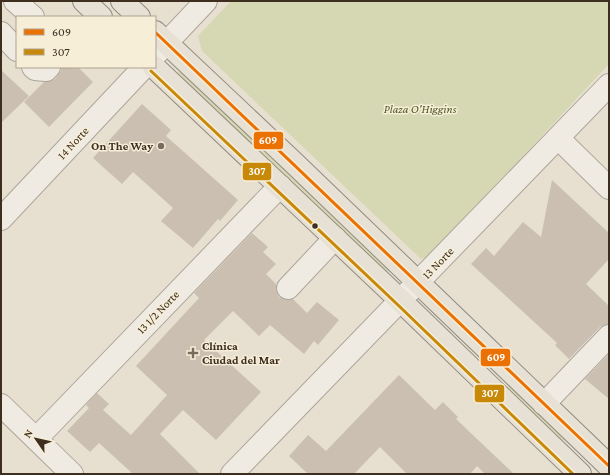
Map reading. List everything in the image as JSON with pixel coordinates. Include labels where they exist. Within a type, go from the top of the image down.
[{"type":"main road","points":[[122,1],[138,16]]},
{"type":"main road","points":[[159,43],[418,283],[609,466]]},
{"type":"main road","points":[[155,68],[401,301],[580,474]]},
{"type":"street","points":[[15,1],[32,16]]},
{"type":"street","points":[[159,43],[206,1]]},
{"type":"street","points":[[1,33],[16,49]]},
{"type":"street","points":[[34,68],[46,70],[48,68]]},
{"type":"street","name":"14 Norte","points":[[1,219],[143,68]]},
{"type":"street","name":"13 Norte","points":[[232,474],[609,85]]},
{"type":"street","points":[[558,138],[609,188]]},
{"type":"street","name":"13 1/2 Norte","points":[[36,439],[280,186]]},
{"type":"street","points":[[288,288],[335,238]]},
{"type":"street","points":[[544,404],[609,336]]},
{"type":"street","points":[[1,405],[72,474]]},
{"type":"green space","name":"Plaza O'Higgins","points":[[231,1],[609,1],[609,64],[430,256],[421,259],[202,51],[198,36]]},
{"type":"green space","points":[[181,69],[389,270],[386,274],[178,73]]},
{"type":"green space","points":[[500,382],[518,392],[572,444],[556,437]]},
{"type":"building","points":[[61,68],[79,68],[93,82],[49,127],[24,102],[44,82],[55,79],[61,71]]},
{"type":"building","points":[[1,70],[29,96],[1,123]]},
{"type":"building","points":[[142,104],[171,130],[166,136],[238,200],[220,221],[218,219],[193,248],[161,221],[173,208],[133,172],[122,184],[93,158]]},
{"type":"building","points":[[552,180],[609,233],[609,259],[586,284],[609,306],[609,324],[600,327],[569,359],[555,345],[557,343],[471,264],[486,248],[494,256],[523,222],[541,237]]},
{"type":"building","points":[[252,233],[268,247],[263,252],[276,264],[266,274],[276,284],[276,291],[279,297],[286,300],[293,299],[307,313],[317,302],[339,320],[318,345],[314,341],[304,354],[270,325],[259,336],[233,311],[204,340],[261,392],[216,440],[183,410],[160,434],[200,474],[133,474],[99,443],[90,452],[67,431],[89,408],[86,405],[97,393],[109,404],[103,410],[131,435],[167,395],[136,366],[199,298],[194,293]]},
{"type":"building","points":[[609,354],[609,399],[585,379]]},
{"type":"building","points":[[399,375],[435,410],[443,402],[458,417],[456,419],[514,474],[485,474],[477,466],[470,474],[407,474],[380,447],[354,474],[308,474],[289,456],[308,435],[326,451]]},
{"type":"transit line","name":"609","points":[[156,33],[609,466]]},
{"type":"transit line","name":"307","points":[[151,71],[398,305],[573,474]]},
{"type":"place","name":"On The Way","points":[[161,146]]},
{"type":"place","name":"Clínica Ciudad del Mar","points":[[193,353]]}]
